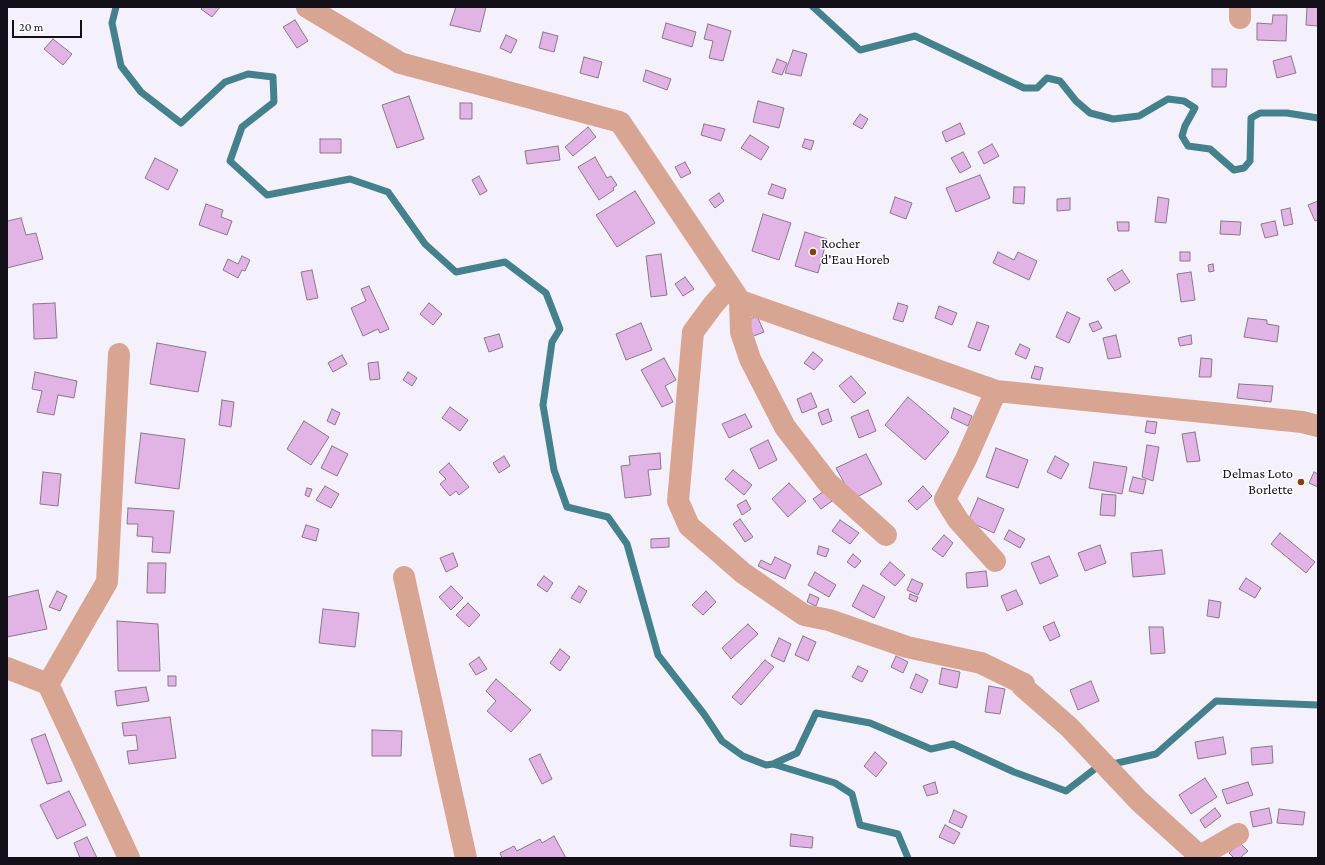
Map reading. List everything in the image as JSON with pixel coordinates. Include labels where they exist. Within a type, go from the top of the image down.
[{"type":"street","points":[[307,7],[400,63],[620,122],[735,294],[741,332],[750,359],[785,427],[828,483],[886,535]]},
{"type":"street","points":[[1238,834],[1201,857],[1139,802],[1069,727],[1022,686],[1024,684],[981,663],[907,647],[829,620],[804,615],[743,572],[689,526],[678,501],[693,332],[713,305],[735,294],[996,391],[1302,422],[1318,426]]},
{"type":"street","points":[[48,684],[107,582],[119,354]]},
{"type":"street","points":[[995,561],[958,520],[945,499],[966,459],[996,391]]},
{"type":"street","points":[[404,577],[466,858]]},
{"type":"street","points":[[7,668],[48,684],[129,858]]},
{"type":"building","points":[[203,7],[220,7],[212,17],[201,9]]},
{"type":"building","points":[[456,7],[486,7],[480,32],[450,25]]},
{"type":"building","points":[[1307,7],[1318,7],[1318,26],[1306,25]]},
{"type":"building","points":[[1273,15],[1287,15],[1286,41],[1257,40],[1257,23],[1272,24]]},
{"type":"building","points":[[295,20],[308,41],[297,48],[283,27]]},
{"type":"building","points":[[666,23],[696,32],[692,47],[662,38]]},
{"type":"building","points":[[708,24],[731,31],[723,61],[709,58],[713,41],[704,39]]},
{"type":"building","points":[[543,32],[558,36],[554,52],[539,48]]},
{"type":"building","points":[[506,35],[517,40],[511,53],[500,48]]},
{"type":"building","points":[[53,39],[72,54],[63,65],[44,49]]},
{"type":"building","points":[[793,50],[807,54],[801,76],[785,73]]},
{"type":"building","points":[[1291,56],[1296,73],[1277,78],[1273,61]]},
{"type":"building","points":[[584,57],[602,62],[598,78],[580,73]]},
{"type":"building","points":[[777,59],[787,63],[782,75],[772,72]]},
{"type":"building","points":[[1212,69],[1227,69],[1226,87],[1212,87]]},
{"type":"building","points":[[646,70],[671,79],[667,90],[643,81]]},
{"type":"building","points":[[409,96],[424,139],[397,148],[382,105]]},
{"type":"building","points":[[758,101],[784,108],[779,128],[753,122]]},
{"type":"building","points":[[460,103],[472,103],[472,119],[460,119]]},
{"type":"building","points":[[860,114],[868,119],[862,129],[853,124]]},
{"type":"building","points":[[960,123],[965,134],[946,142],[942,132]]},
{"type":"building","points":[[704,124],[725,129],[721,141],[701,135]]},
{"type":"building","points":[[588,127],[596,137],[573,156],[565,147]]},
{"type":"building","points":[[750,135],[769,147],[761,160],[741,148]]},
{"type":"building","points":[[320,139],[341,139],[341,153],[320,153]]},
{"type":"building","points":[[805,139],[814,141],[811,150],[802,147]]},
{"type":"building","points":[[992,144],[999,156],[984,164],[978,152]]},
{"type":"building","points":[[558,146],[560,160],[527,164],[525,151]]},
{"type":"building","points":[[963,152],[971,167],[960,173],[951,158]]},
{"type":"building","points":[[595,157],[607,178],[611,176],[617,185],[613,188],[614,190],[599,200],[578,167]]},
{"type":"building","points":[[155,158],[178,170],[168,190],[145,178]]},
{"type":"building","points":[[685,162],[691,173],[681,178],[675,167]]},
{"type":"building","points":[[980,175],[990,198],[956,212],[946,188]]},
{"type":"building","points":[[479,176],[487,191],[480,195],[472,180]]},
{"type":"building","points":[[772,184],[786,189],[783,199],[768,194]]},
{"type":"building","points":[[1014,187],[1025,187],[1024,204],[1013,203]]},
{"type":"building","points":[[635,191],[655,223],[617,247],[596,215]]},
{"type":"building","points":[[719,193],[724,201],[715,208],[709,200]]},
{"type":"building","points":[[895,197],[912,203],[906,219],[890,213]]},
{"type":"building","points":[[1158,197],[1169,199],[1166,223],[1155,222]]},
{"type":"building","points":[[1070,198],[1070,210],[1057,211],[1057,199]]},
{"type":"building","points":[[1318,201],[1318,220],[1315,221],[1308,205]]},
{"type":"building","points":[[206,204],[223,210],[221,217],[232,221],[227,235],[199,225]]},
{"type":"building","points":[[1290,208],[1293,224],[1284,226],[1281,210]]},
{"type":"building","points":[[763,214],[791,223],[779,260],[752,251]]},
{"type":"building","points":[[21,218],[26,235],[36,233],[43,259],[7,268],[7,221]]},
{"type":"building","points":[[1221,221],[1241,222],[1240,235],[1220,234]]},
{"type":"building","points":[[1275,221],[1278,235],[1265,238],[1261,224]]},
{"type":"building","points":[[1117,222],[1129,222],[1129,231],[1118,231]]},
{"type":"building","points":[[805,232],[827,239],[818,273],[795,266]]},
{"type":"building","points":[[998,252],[1014,260],[1018,252],[1037,261],[1029,280],[993,263]]},
{"type":"building","points":[[1180,252],[1190,252],[1190,261],[1180,261]]},
{"type":"building","points":[[661,254],[667,295],[651,297],[646,256]]},
{"type":"building","points":[[242,256],[250,260],[245,271],[242,270],[238,278],[223,270],[228,259],[238,264]]},
{"type":"building","points":[[1213,264],[1214,271],[1209,272],[1208,265]]},
{"type":"building","points":[[312,270],[318,298],[307,300],[301,272]]},
{"type":"building","points":[[1122,270],[1130,282],[1115,291],[1107,279]]},
{"type":"building","points":[[1191,272],[1195,300],[1181,302],[1177,274]]},
{"type":"building","points":[[685,277],[694,289],[683,296],[675,284]]},
{"type":"building","points":[[369,286],[389,329],[380,333],[378,329],[363,336],[351,308],[366,301],[361,289]]},
{"type":"building","points":[[55,303],[57,338],[34,339],[33,304]]},
{"type":"building","points":[[429,303],[442,314],[433,325],[420,314]]},
{"type":"building","points":[[898,303],[908,306],[903,322],[893,319]]},
{"type":"building","points":[[939,306],[957,313],[952,325],[935,318]]},
{"type":"building","points":[[1067,312],[1080,318],[1069,343],[1056,337]]},
{"type":"building","points":[[757,316],[764,332],[751,337],[744,322]]},
{"type":"building","points":[[1248,318],[1267,320],[1267,324],[1279,326],[1277,342],[1244,337]]},
{"type":"building","points":[[1098,321],[1102,328],[1093,332],[1089,324]]},
{"type":"building","points":[[977,322],[989,326],[980,351],[968,347]]},
{"type":"building","points":[[641,323],[652,350],[626,360],[616,334]]},
{"type":"building","points":[[499,334],[503,347],[489,352],[484,338]]},
{"type":"building","points":[[1116,335],[1121,357],[1108,359],[1103,338]]},
{"type":"building","points":[[1191,335],[1192,344],[1180,346],[1178,338]]},
{"type":"building","points":[[157,343],[206,352],[198,392],[150,384]]},
{"type":"building","points":[[1020,344],[1030,349],[1026,359],[1015,354]]},
{"type":"building","points":[[813,352],[823,360],[814,370],[804,363]]},
{"type":"building","points":[[342,355],[347,364],[333,372],[328,363]]},
{"type":"building","points":[[664,358],[676,380],[665,386],[673,402],[662,407],[641,370]]},
{"type":"building","points":[[1201,358],[1212,359],[1211,377],[1199,377]]},
{"type":"building","points":[[378,362],[380,379],[370,380],[368,363]]},
{"type":"building","points":[[1035,366],[1043,368],[1040,380],[1031,378]]},
{"type":"building","points":[[35,372],[77,381],[74,398],[58,395],[54,415],[37,412],[42,391],[32,389]]},
{"type":"building","points":[[408,372],[417,378],[412,386],[403,380]]},
{"type":"building","points":[[851,376],[866,393],[854,403],[839,386]]},
{"type":"building","points":[[1239,384],[1273,386],[1271,402],[1237,398]]},
{"type":"building","points":[[811,393],[817,407],[802,413],[797,399]]},
{"type":"building","points":[[908,397],[949,432],[925,460],[885,425]]},
{"type":"building","points":[[222,400],[234,402],[231,427],[219,425]]},
{"type":"building","points":[[450,407],[468,420],[460,431],[442,418]]},
{"type":"building","points":[[954,408],[972,416],[968,426],[951,418]]},
{"type":"building","points":[[332,409],[340,413],[335,425],[327,421]]},
{"type":"building","points":[[828,409],[832,421],[822,425],[818,413]]},
{"type":"building","points":[[868,410],[876,431],[859,438],[851,417]]},
{"type":"building","points":[[745,414],[752,427],[729,438],[722,424]]},
{"type":"building","points":[[304,421],[329,437],[311,465],[287,449]]},
{"type":"building","points":[[1147,421],[1157,422],[1155,434],[1145,432]]},
{"type":"building","points":[[1195,432],[1200,461],[1187,462],[1182,434]]},
{"type":"building","points":[[141,433],[185,439],[179,489],[135,483]]},
{"type":"building","points":[[768,440],[777,460],[759,469],[750,449]]},
{"type":"building","points":[[1147,445],[1159,447],[1153,481],[1142,477]]},
{"type":"building","points":[[332,446],[348,454],[337,476],[321,468]]},
{"type":"building","points":[[996,448],[1028,460],[1018,488],[986,477]]},
{"type":"building","points":[[660,453],[661,469],[648,470],[651,495],[625,498],[621,466],[630,465],[629,456]]},
{"type":"building","points":[[866,454],[882,484],[853,499],[836,468]]},
{"type":"building","points":[[504,456],[510,466],[499,473],[493,463]]},
{"type":"building","points":[[1055,456],[1069,464],[1061,479],[1047,472]]},
{"type":"building","points":[[1094,462],[1127,467],[1122,494],[1089,488]]},
{"type":"building","points":[[449,463],[469,487],[459,495],[456,491],[450,496],[440,484],[446,479],[439,472]]},
{"type":"building","points":[[733,470],[752,485],[744,495],[725,479]]},
{"type":"building","points":[[43,472],[61,474],[58,506],[40,504]]},
{"type":"building","points":[[1314,472],[1318,474],[1318,487],[1309,483]]},
{"type":"building","points":[[1133,477],[1146,480],[1143,494],[1129,491]]},
{"type":"building","points":[[789,483],[806,501],[788,517],[772,499]]},
{"type":"building","points":[[325,486],[339,494],[331,508],[316,500]]},
{"type":"building","points":[[923,486],[932,496],[917,510],[908,501]]},
{"type":"building","points":[[307,488],[312,489],[309,497],[305,495]]},
{"type":"building","points":[[824,491],[832,501],[821,509],[813,499]]},
{"type":"building","points":[[1102,494],[1116,495],[1115,516],[1100,515]]},
{"type":"building","points":[[978,498],[1004,509],[994,533],[968,521]]},
{"type":"building","points":[[746,500],[751,509],[742,515],[737,505]]},
{"type":"building","points":[[128,508],[174,511],[170,553],[152,552],[153,537],[137,536],[138,524],[127,524]]},
{"type":"building","points":[[740,519],[753,537],[745,542],[733,524]]},
{"type":"building","points":[[840,520],[859,533],[850,544],[832,531]]},
{"type":"building","points":[[306,525],[319,529],[316,541],[302,537]]},
{"type":"building","points":[[1009,530],[1025,539],[1020,548],[1004,539]]},
{"type":"building","points":[[1280,533],[1315,562],[1306,573],[1271,544]]},
{"type":"building","points":[[944,535],[953,543],[943,557],[932,549]]},
{"type":"building","points":[[669,538],[669,547],[651,548],[651,539]]},
{"type":"building","points":[[1100,545],[1106,563],[1085,571],[1078,553]]},
{"type":"building","points":[[819,546],[829,549],[826,557],[817,554]]},
{"type":"building","points":[[1162,550],[1165,574],[1133,577],[1131,553]]},
{"type":"building","points":[[453,553],[458,566],[446,572],[440,558]]},
{"type":"building","points":[[853,554],[861,561],[855,568],[847,562]]},
{"type":"building","points":[[1049,556],[1058,576],[1040,584],[1031,563]]},
{"type":"building","points":[[775,557],[791,565],[785,579],[758,566],[761,560],[771,565]]},
{"type":"building","points":[[890,562],[905,575],[895,586],[880,574]]},
{"type":"building","points":[[148,563],[166,563],[165,593],[147,593]]},
{"type":"building","points":[[986,571],[988,586],[967,588],[966,573]]},
{"type":"building","points":[[815,572],[836,585],[829,597],[808,585]]},
{"type":"building","points":[[544,576],[553,583],[547,592],[537,585]]},
{"type":"building","points":[[1246,578],[1261,588],[1255,598],[1239,589]]},
{"type":"building","points":[[912,579],[923,584],[918,595],[907,590]]},
{"type":"building","points":[[863,585],[885,597],[874,618],[852,606]]},
{"type":"building","points":[[451,586],[463,598],[451,610],[439,597]]},
{"type":"building","points":[[579,586],[587,591],[580,603],[571,598]]},
{"type":"building","points":[[38,590],[47,629],[7,637],[7,597]]},
{"type":"building","points":[[1016,590],[1023,604],[1007,611],[1001,596]]},
{"type":"building","points":[[57,591],[67,596],[60,611],[49,607]]},
{"type":"building","points":[[706,591],[716,602],[703,615],[692,605]]},
{"type":"building","points":[[810,594],[819,598],[816,606],[807,602]]},
{"type":"building","points":[[910,594],[918,597],[916,602],[909,599]]},
{"type":"building","points":[[1209,600],[1221,602],[1219,618],[1207,616]]},
{"type":"building","points":[[468,603],[480,615],[469,627],[456,615]]},
{"type":"building","points":[[323,609],[359,613],[355,647],[319,643]]},
{"type":"building","points":[[117,621],[158,624],[160,671],[118,671]]},
{"type":"building","points":[[1054,622],[1060,636],[1050,641],[1043,627]]},
{"type":"building","points":[[748,624],[758,634],[731,659],[722,648]]},
{"type":"building","points":[[1149,627],[1163,627],[1165,653],[1151,654]]},
{"type":"building","points":[[803,636],[816,642],[808,661],[795,655]]},
{"type":"building","points":[[779,638],[791,644],[784,662],[771,656]]},
{"type":"building","points":[[560,649],[570,657],[560,671],[550,663]]},
{"type":"building","points":[[896,656],[908,662],[903,673],[891,667]]},
{"type":"building","points":[[479,657],[487,669],[476,675],[469,664]]},
{"type":"building","points":[[765,660],[774,667],[741,705],[732,697]]},
{"type":"building","points":[[858,666],[868,671],[862,682],[852,677]]},
{"type":"building","points":[[942,668],[960,672],[957,688],[939,684]]},
{"type":"building","points":[[916,674],[928,680],[922,693],[910,688]]},
{"type":"building","points":[[168,676],[176,676],[176,686],[168,686]]},
{"type":"building","points":[[496,679],[531,710],[511,732],[487,711],[496,701],[486,691]]},
{"type":"building","points":[[1091,681],[1099,701],[1078,710],[1070,690]]},
{"type":"building","points":[[989,686],[1005,689],[1000,714],[985,712]]},
{"type":"building","points":[[146,687],[149,701],[117,706],[115,691]]},
{"type":"building","points":[[170,717],[176,758],[129,764],[127,751],[138,750],[136,735],[124,736],[122,723]]},
{"type":"building","points":[[372,730],[402,731],[401,756],[372,756]]},
{"type":"building","points":[[45,734],[62,781],[47,784],[31,739]]},
{"type":"building","points":[[1223,737],[1226,754],[1198,759],[1195,742]]},
{"type":"building","points":[[1272,746],[1273,763],[1252,765],[1251,748]]},
{"type":"building","points":[[875,752],[887,763],[876,777],[864,766]]},
{"type":"building","points":[[540,754],[552,779],[542,784],[529,759]]},
{"type":"building","points":[[1205,778],[1217,797],[1191,814],[1179,795]]},
{"type":"building","points":[[935,782],[938,793],[927,796],[923,786]]},
{"type":"building","points":[[1248,782],[1253,795],[1227,804],[1222,790]]},
{"type":"building","points":[[69,791],[86,825],[57,839],[40,805]]},
{"type":"building","points":[[1215,808],[1221,816],[1205,828],[1200,820]]},
{"type":"building","points":[[1269,808],[1272,823],[1253,827],[1250,812]]},
{"type":"building","points":[[1279,809],[1305,812],[1303,825],[1277,823]]},
{"type":"building","points":[[954,810],[967,816],[962,828],[949,822]]},
{"type":"building","points":[[945,825],[960,833],[954,844],[939,837]]},
{"type":"building","points":[[791,834],[813,837],[812,848],[790,846]]},
{"type":"building","points":[[554,836],[566,858],[502,858],[500,853],[514,846],[517,851],[540,839],[542,843]]},
{"type":"building","points":[[87,837],[97,858],[80,858],[74,843]]},
{"type":"building","points":[[1240,843],[1248,851],[1240,858],[1234,858],[1229,853]]},
{"type":"waterway","points":[[116,7],[112,23],[121,66],[141,92],[181,123],[225,82],[248,74],[273,77],[274,102],[242,127],[230,161],[267,195],[350,179],[388,192],[425,244],[456,272],[505,262],[546,293],[560,329],[552,342],[543,405],[554,470],[567,507],[608,517],[627,544],[658,655],[704,714],[722,741],[743,756],[766,765],[773,764],[797,753],[816,713],[870,723],[931,749],[953,744],[1014,772],[1066,791],[1096,768],[1156,754],[1216,701],[1318,705]]},
{"type":"waterway","points":[[813,7],[860,50],[915,36],[1024,88],[1037,88],[1047,78],[1060,81],[1076,101],[1090,113],[1113,119],[1139,116],[1168,99],[1184,101],[1195,108],[1185,126],[1182,136],[1188,146],[1210,149],[1234,170],[1244,168],[1250,161],[1251,118],[1260,113],[1287,113],[1318,118]]},
{"type":"waterway","points":[[773,764],[835,783],[852,794],[860,825],[898,834],[908,858]]},
{"type":"place","name":"Rocher d'Eau Horeb","points":[[813,252]]},
{"type":"place","name":"Delmas Loto Borlette","points":[[1301,482]]}]
